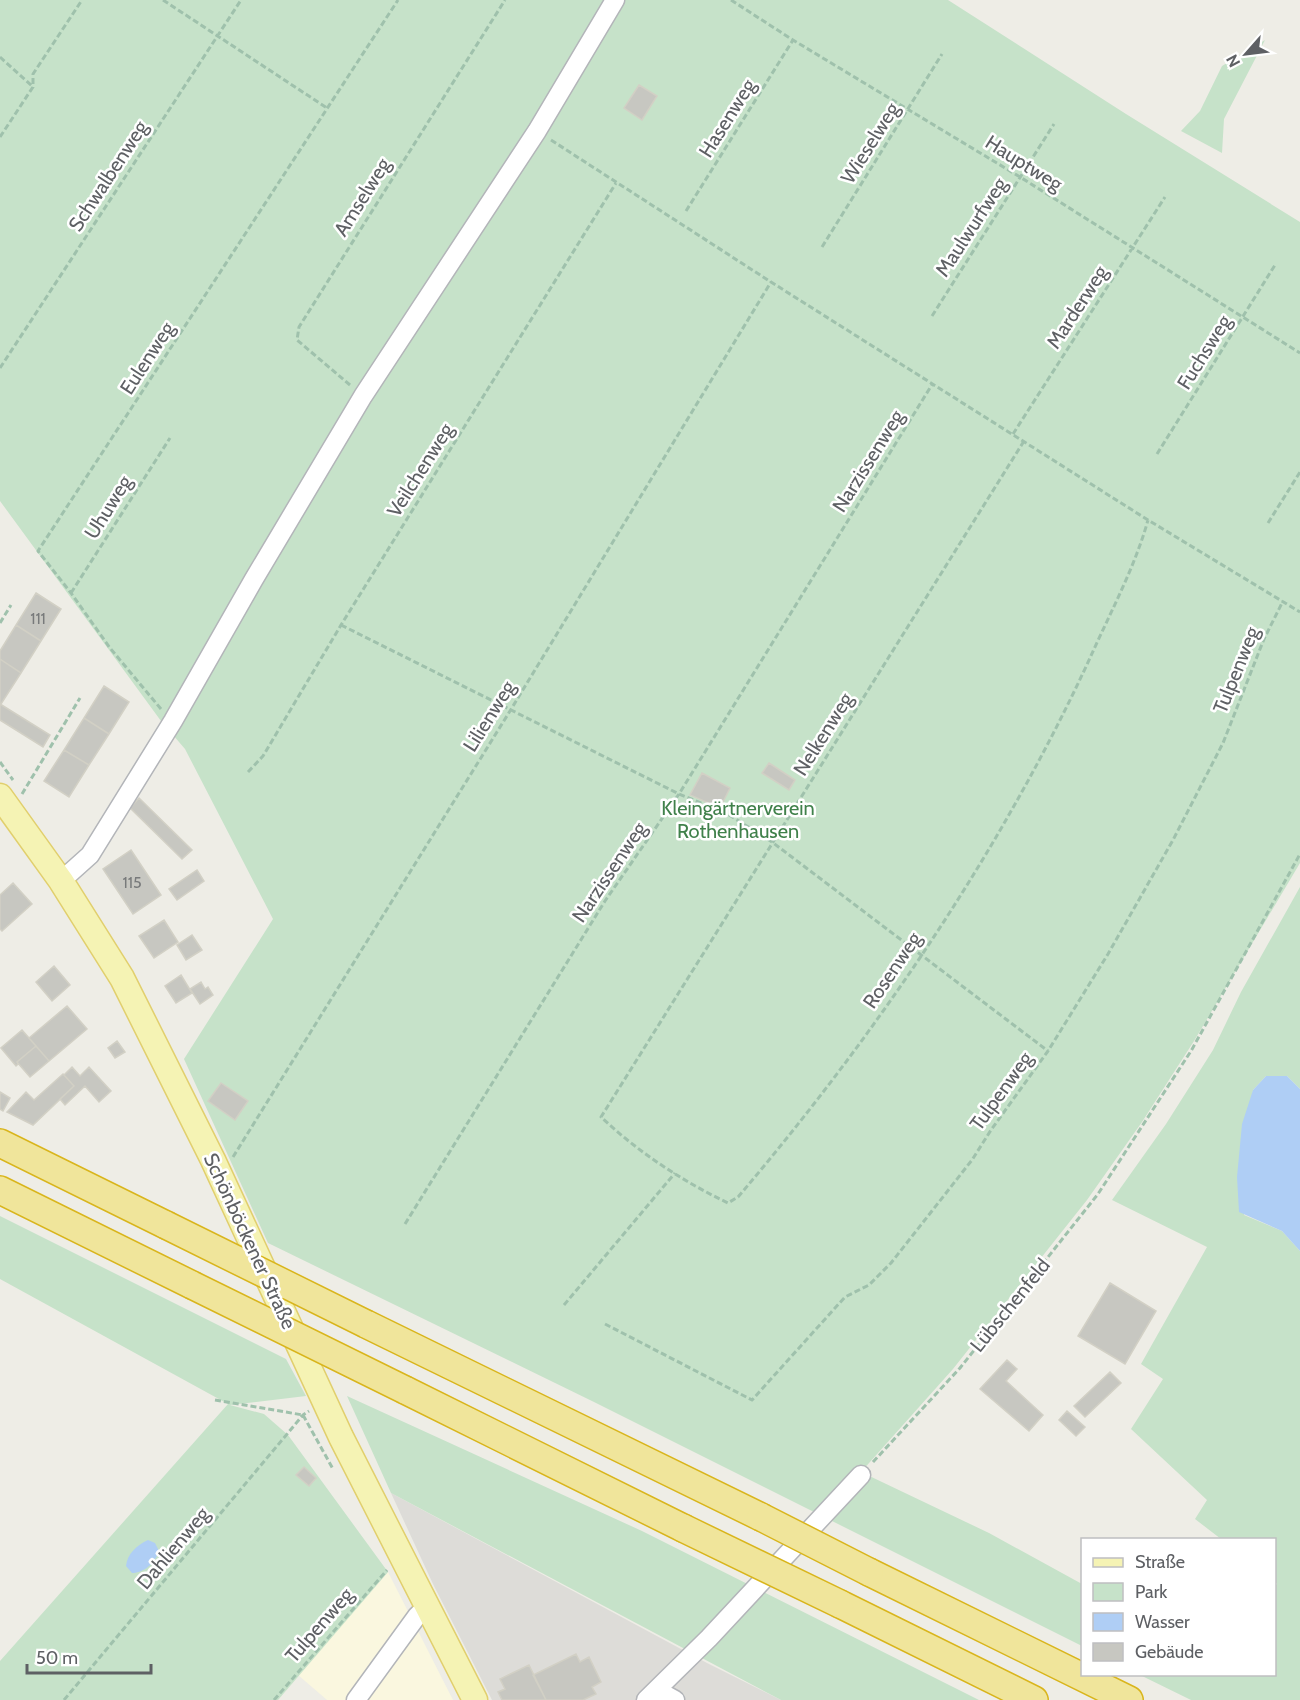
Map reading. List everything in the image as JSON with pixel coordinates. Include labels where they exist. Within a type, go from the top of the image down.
[{"type":"highway","points":[[0,1143],[1129,1700]]},
{"type":"highway","points":[[0,1190],[1034,1700]]},
{"type":"main road","name":"Schönböckener Straße","points":[[8,804],[61,880],[122,978],[213,1160],[341,1437],[474,1700]]},
{"type":"street","points":[[61,880],[90,855],[173,721],[363,396],[537,130],[615,0]]},
{"type":"street","points":[[652,1695],[709,1638],[861,1475]]},
{"type":"street","points":[[356,1700],[417,1616],[427,1606]]},
{"type":"street","points":[[652,1695],[675,1700]]},
{"type":"path","points":[[0,136],[33,87],[33,74],[82,0]]},
{"type":"path","points":[[163,0],[327,108]]},
{"type":"path","name":"Schwalbenweg","points":[[0,368],[241,0]]},
{"type":"path","name":"Eulenweg","points":[[173,721],[154,703],[110,648],[38,551],[398,0]]},
{"type":"path","name":"Amselweg","points":[[363,396],[297,340],[298,327],[505,0]]},
{"type":"path","name":"Hauptweg","points":[[731,0],[1020,177],[1300,354]]},
{"type":"path","name":"Hasenweg","points":[[686,212],[793,40]]},
{"type":"path","name":"Wieselweg","points":[[822,247],[942,54]]},
{"type":"path","points":[[0,57],[33,87]]},
{"type":"path","name":"Maulwurfweg","points":[[932,316],[1054,124]]},
{"type":"path","points":[[537,130],[771,282],[1148,520],[1300,612]]},
{"type":"path","name":"Veilchenweg","points":[[248,772],[263,756],[341,625],[617,183]]},
{"type":"path","name":"Marderweg","points":[[1013,434],[1165,197]]},
{"type":"path","name":"Fuchsweg","points":[[1157,454],[1275,265]]},
{"type":"path","name":"Lilienweg","points":[[227,1162],[235,1155],[510,711],[771,282]]},
{"type":"path","name":"Narzissenweg","points":[[405,1224],[605,901],[679,794],[933,383]]},
{"type":"path","name":"Uhuweg","points":[[71,593],[170,438]]},
{"type":"path","name":"Nelkenweg","points":[[675,1173],[627,1141],[601,1117],[1024,441]]},
{"type":"path","points":[[1268,523],[1300,472]]},
{"type":"path","name":"Rosenweg","points":[[675,1173],[728,1203],[738,1197],[840,1069],[921,957],[1035,770],[1104,627],[1148,520]]},
{"type":"path","name":"Tulpenweg","points":[[605,1324],[752,1400],[845,1297],[869,1285],[891,1263],[972,1160],[1048,1052],[1108,954],[1173,840],[1223,743],[1264,639],[1283,601]]},
{"type":"path","points":[[0,624],[12,605]]},
{"type":"path","points":[[341,625],[679,794],[726,813],[772,842],[1048,1052]]},
{"type":"path","points":[[8,804],[80,698]]},
{"type":"path","name":"Lübschenfeld","points":[[861,1475],[960,1368],[1098,1194],[1191,1051],[1300,854]]},
{"type":"path","points":[[564,1305],[675,1173]]},
{"type":"path","name":"Dahlienweg","points":[[64,1700],[303,1415],[215,1401]]},
{"type":"path","name":"Tulpenweg","points":[[274,1700],[387,1569]]},
{"type":"shaded area","points":[[391,1493],[707,1663],[781,1700],[492,1700],[433,1584]]},
{"type":"shaded area","points":[[388,1572],[453,1700],[327,1700],[298,1675]]},
{"type":"green space","name":"Kleingärtnerverein Rothenhausen","points":[[0,0],[948,0],[1300,222],[1300,863],[1194,1041],[1142,1122],[1087,1200],[953,1369],[861,1472],[989,1533],[1081,1583],[1081,1646],[594,1402],[268,1243],[184,1059],[273,919],[185,749],[161,721],[0,501]]},
{"type":"green space","points":[[1265,40],[1224,119],[1222,153],[1181,131],[1200,111],[1222,66]]},
{"type":"green space","points":[[1300,887],[1300,1089],[1287,1076],[1266,1076],[1253,1090],[1244,1215],[1282,1231],[1300,1251],[1300,1700],[1191,1700],[1142,1676],[1276,1676],[1276,1538],[1220,1538],[1195,1519],[1207,1500],[1131,1429],[1163,1379],[1141,1364],[1207,1247],[1112,1200],[1166,1124],[1213,1050],[1241,992]]},
{"type":"green space","points":[[0,1216],[286,1359],[306,1396],[230,1405],[264,1414],[288,1435],[388,1572],[278,1700],[0,1700],[0,1661],[228,1404],[0,1279]]},
{"type":"green space","points":[[347,1396],[642,1531],[979,1700],[781,1700],[391,1493]]},
{"type":"water","points":[[1266,1076],[1287,1076],[1300,1089],[1300,1251],[1282,1231],[1239,1212],[1237,1177],[1242,1124],[1253,1090]]},
{"type":"water","points":[[148,1540],[155,1543],[159,1551],[152,1563],[145,1569],[132,1573],[126,1566],[128,1558],[136,1547]]},
{"type":"building","points":[[639,85],[657,96],[642,120],[624,108]]},
{"type":"building","points":[[36,593],[61,609],[41,641],[16,625]]},
{"type":"building","points":[[16,625],[41,641],[21,673],[0,659],[0,651]]},
{"type":"building","points":[[0,659],[21,673],[1,704],[0,704]]},
{"type":"building","points":[[104,686],[129,702],[109,734],[84,718]]},
{"type":"building","points":[[0,704],[50,735],[43,747],[0,720]]},
{"type":"building","points":[[84,718],[109,734],[89,765],[64,750]]},
{"type":"building","points":[[64,750],[89,765],[69,797],[44,781]]},
{"type":"building","points":[[769,763],[795,780],[789,790],[762,773]]},
{"type":"building","points":[[702,773],[730,788],[720,808],[690,795]]},
{"type":"building","points":[[139,798],[192,850],[182,859],[130,808]]},
{"type":"building","points":[[131,850],[161,895],[133,914],[103,869]]},
{"type":"building","points":[[197,870],[204,881],[177,900],[169,889]]},
{"type":"building","points":[[13,883],[32,904],[2,931],[0,929],[0,895]]},
{"type":"building","points":[[164,920],[178,942],[154,958],[139,936]]},
{"type":"building","points":[[192,935],[202,950],[186,960],[177,945]]},
{"type":"building","points":[[54,966],[70,985],[52,1001],[36,982]]},
{"type":"building","points":[[181,975],[192,993],[176,1003],[165,986]]},
{"type":"building","points":[[201,982],[205,989],[208,987],[213,995],[200,1004],[190,989]]},
{"type":"building","points":[[67,1006],[87,1029],[49,1061],[29,1038]]},
{"type":"building","points":[[22,1030],[36,1046],[17,1062],[16,1066],[1,1048]]},
{"type":"building","points":[[117,1041],[125,1052],[115,1058],[108,1048]]},
{"type":"building","points":[[36,1046],[49,1061],[30,1077],[17,1062]]},
{"type":"building","points":[[72,1067],[80,1076],[89,1067],[111,1091],[99,1102],[85,1086],[65,1105],[60,1099],[74,1086],[64,1075]]},
{"type":"building","points":[[63,1074],[74,1086],[33,1125],[7,1112],[26,1092],[34,1100]]},
{"type":"building","points":[[221,1083],[248,1101],[235,1120],[208,1101]]},
{"type":"building","points":[[0,1092],[10,1098],[3,1111],[0,1109]]},
{"type":"building","points":[[1110,1283],[1156,1311],[1125,1364],[1078,1336]]},
{"type":"building","points":[[1007,1360],[1017,1369],[1006,1381],[1043,1415],[1029,1431],[980,1389]]},
{"type":"building","points":[[1110,1372],[1121,1383],[1085,1417],[1074,1406]]},
{"type":"building","points":[[1067,1411],[1085,1427],[1076,1436],[1059,1420]]},
{"type":"building","points":[[304,1467],[316,1478],[309,1486],[296,1475]]},
{"type":"building","points":[[576,1654],[580,1662],[589,1657],[601,1682],[592,1687],[596,1694],[583,1700],[546,1700],[533,1675]]},
{"type":"building","points":[[529,1665],[546,1700],[502,1700],[498,1692],[505,1689],[500,1679]]}]
